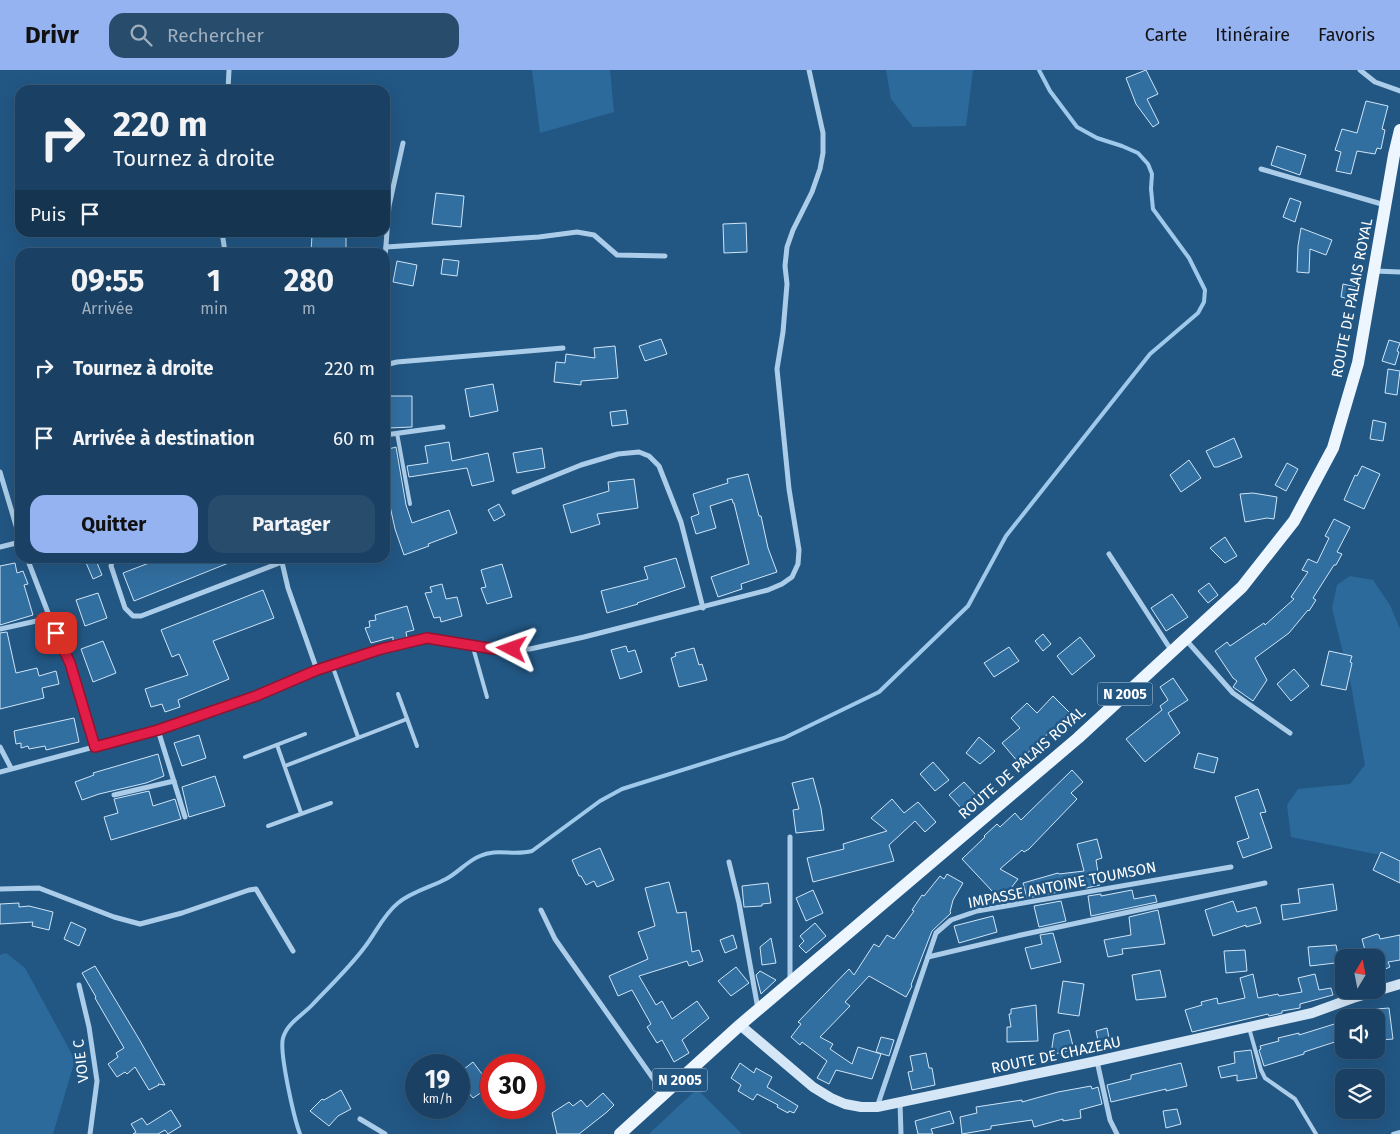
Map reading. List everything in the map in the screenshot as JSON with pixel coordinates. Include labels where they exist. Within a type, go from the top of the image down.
[{"type":"main road","name":"ROUTE DE PALAIS ROYAL","points":[[740,1024],[1070,744],[1186,640],[1242,587],[1294,521],[1333,448],[1358,363],[1386,205],[1397,156],[1400,130]]},
{"type":"main road","name":"ROUTE DE CHAZEAU","points":[[740,1024],[751,1036],[813,1087],[831,1098],[845,1104],[877,1107],[1249,1028],[1312,1013],[1400,984]]},
{"type":"main road","name":"N 2005","points":[[620,1134],[740,1024]]},
{"type":"street","points":[[228,85],[229,70]]},
{"type":"street","points":[[0,772],[158,730],[256,696],[317,670],[381,649],[427,638],[494,649],[530,649],[703,608],[768,590],[792,577],[798,564],[799,550],[789,489],[777,369],[783,332],[787,284],[785,266],[787,247],[793,230],[812,192],[823,153],[823,133],[809,70]]},
{"type":"street","points":[[1360,70],[1375,82],[1400,91]]},
{"type":"street","points":[[390,202],[403,143]]},
{"type":"street","points":[[1260,169],[1386,205]]},
{"type":"street","points":[[387,237],[386,247],[539,237],[577,232],[594,235],[617,255],[665,256]]},
{"type":"street","points":[[1375,271],[1400,272]]},
{"type":"street","points":[[390,364],[563,348]]},
{"type":"street","points":[[390,434],[443,427]]},
{"type":"street","points":[[514,492],[581,465],[618,454],[640,452],[649,456],[659,466],[681,522],[703,608]]},
{"type":"street","points":[[0,472],[15,524]]},
{"type":"street","points":[[0,547],[15,542]]},
{"type":"street","points":[[1109,554],[1172,652]]},
{"type":"street","points":[[29,563],[70,663],[95,747]]},
{"type":"street","points":[[112,563],[111,566],[125,608],[133,616],[141,616],[274,563]]},
{"type":"street","points":[[282,563],[288,588],[317,670]]},
{"type":"street","points":[[0,629],[50,618]]},
{"type":"street","points":[[1186,640],[1233,693],[1290,733]]},
{"type":"street","points":[[158,730],[185,817]]},
{"type":"street","points":[[0,747],[11,768]]},
{"type":"street","points":[[114,795],[174,781]]},
{"type":"street","points":[[790,837],[790,982]]},
{"type":"street","points":[[730,862],[758,1009]]},
{"type":"street","name":"IMPASSE ANTOINE TOUMSON","points":[[877,1107],[936,933],[951,920],[977,911],[1231,868]]},
{"type":"street","points":[[928,956],[1031,932],[1265,883]]},
{"type":"street","points":[[0,889],[39,888],[114,917],[140,924],[182,913],[248,890],[258,891],[292,951]]},
{"type":"street","points":[[540,910],[555,939],[665,1094]]},
{"type":"street","name":"VOIE C","points":[[79,985],[89,1027],[97,1081],[90,1134]]},
{"type":"street","points":[[1097,1061],[1110,1120],[1117,1134]]},
{"type":"street","points":[[900,1102],[901,1134]]},
{"type":"street","points":[[360,1120],[385,1134]]},
{"type":"lane","points":[[398,433],[410,504]]},
{"type":"lane","points":[[472,644],[487,697]]},
{"type":"lane","points":[[332,665],[358,738]]},
{"type":"lane","points":[[398,694],[417,746]]},
{"type":"lane","points":[[285,766],[407,719]]},
{"type":"lane","points":[[245,757],[305,734]]},
{"type":"lane","points":[[277,745],[301,813]]},
{"type":"lane","points":[[268,826],[331,803]]},
{"type":"lane","points":[[1249,1028],[1266,1078],[1295,1099],[1316,1134]]},
{"type":"lane","points":[[1393,1134],[1400,1132]]},
{"type":"shaded area","points":[[532,70],[610,70],[614,112],[540,133]]},
{"type":"shaded area","points":[[886,70],[973,70],[966,126],[913,127],[891,99]]},
{"type":"shaded area","points":[[1350,576],[1373,580],[1390,605],[1400,629],[1400,859],[1291,837],[1287,805],[1298,789],[1350,784],[1365,765],[1351,685],[1332,608],[1337,585]]},
{"type":"shaded area","points":[[6,953],[25,968],[75,1060],[53,1134],[0,1134],[0,955]]},
{"type":"shaded area","points":[[697,1089],[742,1134],[649,1134]]},
{"type":"building","points":[[1146,70],[1158,94],[1147,99],[1159,123],[1153,127],[1136,104],[1126,78]]},
{"type":"building","points":[[1366,101],[1388,106],[1382,129],[1385,130],[1381,149],[1377,148],[1375,154],[1357,151],[1351,174],[1336,171],[1341,152],[1335,150],[1342,129],[1357,133]]},
{"type":"building","points":[[1277,146],[1306,155],[1300,175],[1271,165]]},
{"type":"building","points":[[436,193],[464,196],[461,227],[432,224]]},
{"type":"building","points":[[1290,198],[1301,202],[1295,222],[1283,217]]},
{"type":"building","points":[[746,223],[747,252],[724,253],[723,224]]},
{"type":"building","points":[[1301,228],[1332,240],[1326,255],[1310,249],[1309,273],[1297,272]]},
{"type":"building","points":[[312,237],[346,237],[346,248],[311,248]]},
{"type":"building","points":[[443,259],[459,261],[457,276],[441,274]]},
{"type":"building","points":[[397,261],[417,265],[413,286],[393,282]]},
{"type":"building","points":[[1343,284],[1356,287],[1353,300],[1341,297]]},
{"type":"building","points":[[661,339],[667,354],[645,361],[639,346]]},
{"type":"building","points":[[1389,340],[1400,343],[1395,365],[1382,361]]},
{"type":"building","points":[[615,346],[618,378],[581,381],[581,385],[554,382],[556,362],[565,363],[566,354],[595,358],[594,348]]},
{"type":"building","points":[[1388,369],[1400,371],[1397,395],[1385,393]]},
{"type":"building","points":[[493,384],[498,411],[470,417],[465,389]]},
{"type":"building","points":[[390,396],[412,396],[412,427],[390,428]]},
{"type":"building","points":[[626,410],[628,424],[612,426],[610,412]]},
{"type":"building","points":[[1373,420],[1386,423],[1383,441],[1370,439]]},
{"type":"building","points":[[1234,438],[1242,457],[1214,467],[1206,451]]},
{"type":"building","points":[[449,442],[452,461],[488,453],[494,481],[472,486],[467,468],[409,477],[407,466],[428,463],[425,446]]},
{"type":"building","points":[[396,447],[406,505],[412,523],[449,510],[457,533],[404,555],[395,529],[390,506],[390,449]]},
{"type":"building","points":[[542,448],[545,468],[517,473],[513,453]]},
{"type":"building","points":[[1189,460],[1201,478],[1181,492],[1170,475]]},
{"type":"building","points":[[1287,463],[1298,469],[1286,491],[1275,485]]},
{"type":"building","points":[[1362,466],[1380,474],[1364,509],[1344,500],[1355,475],[1357,476]]},
{"type":"building","points":[[748,474],[759,516],[761,516],[768,548],[777,572],[741,584],[742,589],[718,597],[711,577],[749,564],[732,499],[710,506],[716,528],[696,534],[691,517],[699,514],[693,494],[728,483],[727,479]]},
{"type":"building","points":[[634,479],[638,508],[597,514],[600,524],[571,533],[563,505],[609,491],[608,482]]},
{"type":"building","points":[[1253,493],[1277,497],[1274,519],[1267,518],[1245,522],[1240,494]]},
{"type":"building","points":[[499,504],[505,515],[494,521],[488,510]]},
{"type":"building","points":[[1334,519],[1350,527],[1337,552],[1342,554],[1313,598],[1316,600],[1309,611],[1289,633],[1255,658],[1267,680],[1253,701],[1233,687],[1237,681],[1215,651],[1227,642],[1230,646],[1264,623],[1265,625],[1294,599],[1291,597],[1308,572],[1302,570],[1308,559],[1317,563],[1329,538],[1325,536]]},
{"type":"building","points":[[1225,537],[1237,556],[1225,563],[1210,548]]},
{"type":"building","points":[[676,558],[685,587],[607,613],[601,591],[648,579],[644,567]]},
{"type":"building","points":[[15,563],[17,573],[23,571],[28,584],[24,585],[33,615],[0,625],[0,566]]},
{"type":"building","points":[[86,563],[97,563],[102,575],[93,579]]},
{"type":"building","points":[[149,563],[229,563],[134,601],[123,573]]},
{"type":"building","points":[[502,564],[512,597],[487,604],[481,588],[486,587],[481,570]]},
{"type":"building","points":[[1209,583],[1218,595],[1208,603],[1198,591]]},
{"type":"building","points":[[442,584],[446,599],[457,597],[462,616],[441,622],[440,617],[434,618],[425,593],[432,592],[430,587]]},
{"type":"building","points":[[263,590],[274,618],[213,641],[229,679],[178,700],[180,707],[165,712],[162,704],[151,707],[145,689],[188,675],[179,654],[172,657],[161,630]]},
{"type":"building","points":[[98,593],[107,618],[85,626],[76,600]]},
{"type":"building","points":[[1172,594],[1188,617],[1166,631],[1151,608]]},
{"type":"building","points":[[407,606],[414,630],[406,632],[407,638],[393,641],[393,637],[371,643],[365,628],[370,627],[369,621],[376,620],[375,615]]},
{"type":"building","points":[[7,632],[16,673],[37,668],[39,676],[56,671],[59,684],[42,688],[44,698],[0,709],[0,633]]},
{"type":"building","points":[[1043,634],[1051,644],[1043,651],[1035,641]]},
{"type":"building","points":[[1080,637],[1095,656],[1072,675],[1057,656]]},
{"type":"building","points":[[103,641],[116,673],[93,682],[81,649]]},
{"type":"building","points":[[626,646],[628,652],[635,650],[642,672],[620,679],[611,650]]},
{"type":"building","points":[[1009,647],[1019,661],[994,677],[984,663]]},
{"type":"building","points":[[694,648],[699,665],[702,664],[707,680],[679,687],[671,658],[676,656],[675,653]]},
{"type":"building","points":[[1329,651],[1352,656],[1346,690],[1321,685]]},
{"type":"building","points":[[1294,669],[1309,686],[1291,701],[1277,684]]},
{"type":"building","points":[[1173,678],[1188,700],[1168,713],[1180,733],[1145,762],[1126,739],[1162,710],[1160,706],[1168,700],[1160,687]]},
{"type":"building","points":[[1053,696],[1070,713],[1018,762],[1002,743],[1020,728],[1011,718],[1027,703],[1037,713]]},
{"type":"building","points":[[74,718],[79,742],[46,750],[45,746],[29,749],[28,746],[21,748],[21,743],[16,744],[14,731]]},
{"type":"building","points":[[199,735],[206,758],[182,766],[174,743]]},
{"type":"building","points":[[979,737],[995,751],[980,764],[966,753]]},
{"type":"building","points":[[1198,753],[1218,758],[1214,773],[1194,768]]},
{"type":"building","points":[[158,754],[164,776],[146,783],[82,800],[75,782],[94,775],[93,773]]},
{"type":"building","points":[[933,762],[949,780],[935,791],[920,774]]},
{"type":"building","points":[[1072,770],[1083,782],[1071,793],[1077,799],[1029,849],[1024,852],[1022,850],[1000,869],[1018,879],[1008,892],[993,892],[962,859],[997,824],[1000,827],[1015,813],[1021,820]]},
{"type":"building","points":[[215,776],[225,806],[189,817],[182,787]]},
{"type":"building","points":[[813,778],[821,808],[824,830],[796,833],[793,810],[799,809],[792,783]]},
{"type":"building","points":[[964,782],[977,796],[962,809],[949,795]]},
{"type":"building","points":[[1258,789],[1266,812],[1260,813],[1272,848],[1243,858],[1237,842],[1249,838],[1235,797]]},
{"type":"building","points":[[149,791],[153,806],[175,799],[181,819],[111,840],[104,817],[118,813],[114,799]]},
{"type":"building","points":[[892,799],[904,813],[918,802],[936,822],[925,832],[915,821],[889,845],[894,861],[813,882],[807,858],[844,849],[843,844],[887,831],[871,818]]},
{"type":"building","points":[[1097,839],[1102,858],[1096,860],[1100,885],[1086,888],[1085,884],[1062,887],[1063,890],[1059,892],[1027,898],[1023,883],[1058,873],[1084,871],[1077,844]]},
{"type":"building","points":[[600,848],[614,880],[597,887],[594,881],[586,885],[581,876],[579,876],[572,860]]},
{"type":"building","points":[[1381,852],[1400,861],[1400,883],[1373,870]]},
{"type":"building","points":[[947,874],[963,883],[953,900],[951,913],[932,931],[912,986],[906,997],[869,976],[845,1002],[850,1006],[820,1037],[833,1044],[830,1049],[852,1064],[858,1047],[881,1054],[872,1079],[836,1070],[829,1084],[817,1078],[827,1061],[802,1042],[800,1045],[791,1037],[801,1024],[798,1022],[849,969],[854,975],[874,944],[879,947],[887,935],[894,939],[914,911],[912,910],[922,895],[924,896],[940,876],[944,879]]},
{"type":"building","points":[[669,882],[677,913],[686,912],[692,952],[699,950],[703,961],[689,966],[687,961],[639,976],[656,1005],[662,1001],[672,1019],[697,1001],[709,1018],[682,1040],[689,1053],[674,1062],[662,1040],[657,1043],[647,1027],[651,1024],[632,990],[618,996],[609,976],[648,959],[638,932],[655,926],[645,888]]},
{"type":"building","points":[[768,883],[771,903],[762,904],[762,906],[744,907],[742,886]]},
{"type":"building","points":[[1333,884],[1337,910],[1283,920],[1281,905],[1300,903],[1298,889]]},
{"type":"building","points":[[813,890],[823,913],[806,921],[796,898]]},
{"type":"building","points":[[1132,890],[1134,899],[1155,895],[1157,902],[1091,916],[1088,896],[1101,894],[1101,896]]},
{"type":"building","points":[[1061,901],[1066,921],[1039,927],[1034,906]]},
{"type":"building","points":[[1233,901],[1237,912],[1256,907],[1261,923],[1246,927],[1246,925],[1213,936],[1205,910]]},
{"type":"building","points":[[19,903],[19,907],[29,906],[53,912],[49,930],[32,926],[33,922],[0,924],[0,904]]},
{"type":"building","points":[[1158,910],[1165,944],[1122,949],[1123,954],[1108,957],[1104,940],[1131,935],[1129,917]]},
{"type":"building","points":[[993,916],[997,932],[959,943],[954,926]]},
{"type":"building","points":[[71,922],[86,929],[79,946],[64,939]]},
{"type":"building","points":[[815,923],[826,936],[806,953],[799,946],[804,941],[800,936]]},
{"type":"building","points":[[1053,933],[1061,962],[1031,969],[1025,948],[1042,944],[1040,935]]},
{"type":"building","points":[[1377,934],[1380,939],[1400,935],[1400,960],[1388,962],[1390,967],[1385,969],[1385,949],[1365,949],[1362,939]]},
{"type":"building","points":[[733,935],[737,948],[725,953],[720,940]]},
{"type":"building","points":[[771,938],[776,963],[762,965],[760,947]]},
{"type":"building","points":[[1336,945],[1335,963],[1310,966],[1308,947]]},
{"type":"building","points":[[1245,950],[1247,971],[1226,973],[1224,951]]},
{"type":"building","points":[[95,966],[165,1085],[158,1084],[149,1090],[135,1067],[127,1074],[125,1072],[117,1077],[108,1064],[118,1057],[116,1053],[124,1048],[82,973]]},
{"type":"building","points":[[736,967],[749,983],[731,996],[718,981]]},
{"type":"building","points":[[1160,970],[1166,997],[1136,1000],[1132,975]]},
{"type":"building","points":[[760,971],[776,980],[761,994],[756,975]]},
{"type":"building","points":[[1253,974],[1258,998],[1302,992],[1298,978],[1315,974],[1319,990],[1331,988],[1333,995],[1300,1004],[1300,1008],[1282,1011],[1282,1013],[1269,1016],[1268,1014],[1192,1032],[1185,1010],[1202,1005],[1201,1002],[1217,998],[1218,1004],[1245,998],[1240,978]]},
{"type":"building","points":[[1063,981],[1084,984],[1079,1016],[1058,1013]]},
{"type":"building","points":[[1036,1005],[1038,1041],[1007,1042],[1007,1027],[1011,1027],[1009,1014],[1011,1014],[1011,1009]]},
{"type":"building","points":[[1389,1008],[1393,1039],[1385,1040],[1385,1009],[1376,1009]]},
{"type":"building","points":[[1335,1024],[1335,1042],[1264,1066],[1259,1050],[1261,1049],[1260,1046],[1279,1041],[1278,1038],[1299,1033],[1299,1035]]},
{"type":"building","points":[[1107,1028],[1111,1047],[1100,1050],[1096,1031]]},
{"type":"building","points":[[1069,1030],[1074,1050],[1054,1054],[1052,1047],[1054,1034]]},
{"type":"building","points":[[881,1037],[894,1040],[889,1056],[876,1052]]},
{"type":"building","points":[[1251,1050],[1257,1078],[1237,1081],[1237,1075],[1221,1078],[1218,1067],[1235,1063],[1234,1052]]},
{"type":"building","points":[[926,1053],[929,1068],[932,1068],[935,1085],[912,1090],[908,1072],[913,1071],[910,1056]]},
{"type":"building","points":[[473,1062],[480,1071],[480,1093],[473,1098],[470,1094],[470,1064]]},
{"type":"building","points":[[740,1063],[754,1073],[756,1068],[772,1077],[767,1087],[798,1106],[794,1113],[789,1111],[788,1113],[777,1107],[778,1105],[757,1094],[753,1100],[738,1091],[741,1085],[731,1078]]},
{"type":"building","points":[[1181,1063],[1187,1086],[1111,1102],[1107,1085],[1131,1079],[1131,1075]]},
{"type":"building","points":[[1091,1086],[1092,1089],[1098,1087],[1102,1104],[1080,1110],[1081,1118],[1063,1121],[1063,1119],[1034,1127],[1032,1120],[991,1126],[991,1129],[962,1134],[960,1117],[977,1113],[976,1107],[1022,1100],[1022,1102],[1058,1092]]},
{"type":"building","points":[[341,1090],[351,1109],[338,1116],[329,1126],[310,1111],[322,1099],[324,1100]]},
{"type":"building","points":[[603,1093],[614,1105],[607,1112],[579,1134],[557,1134],[552,1113],[569,1102],[573,1106],[581,1100],[587,1107]]},
{"type":"building","points":[[1177,1109],[1181,1124],[1166,1128],[1163,1111]]},
{"type":"building","points":[[171,1110],[181,1126],[168,1134],[165,1130],[158,1134],[133,1134],[136,1132],[131,1124],[142,1118],[147,1125]]},
{"type":"building","points":[[950,1111],[954,1123],[931,1129],[933,1134],[918,1134],[915,1121]]},
{"type":"waterway","points":[[300,1134],[294,1114],[283,1057],[282,1045],[285,1033],[352,963],[393,908],[403,899],[440,882],[480,856],[499,852],[519,853],[532,851],[600,801],[622,789],[784,738],[879,692],[968,606],[1006,536],[1150,354],[1198,313],[1204,302],[1205,290],[1189,258],[1153,209],[1152,174],[1148,164],[1138,153],[1097,138],[1077,127],[1050,91],[1039,70]]},
{"type":"route","points":[[56,633],[70,663],[95,747],[158,730],[256,696],[317,670],[381,649],[427,638],[494,649],[512,649]]}]
